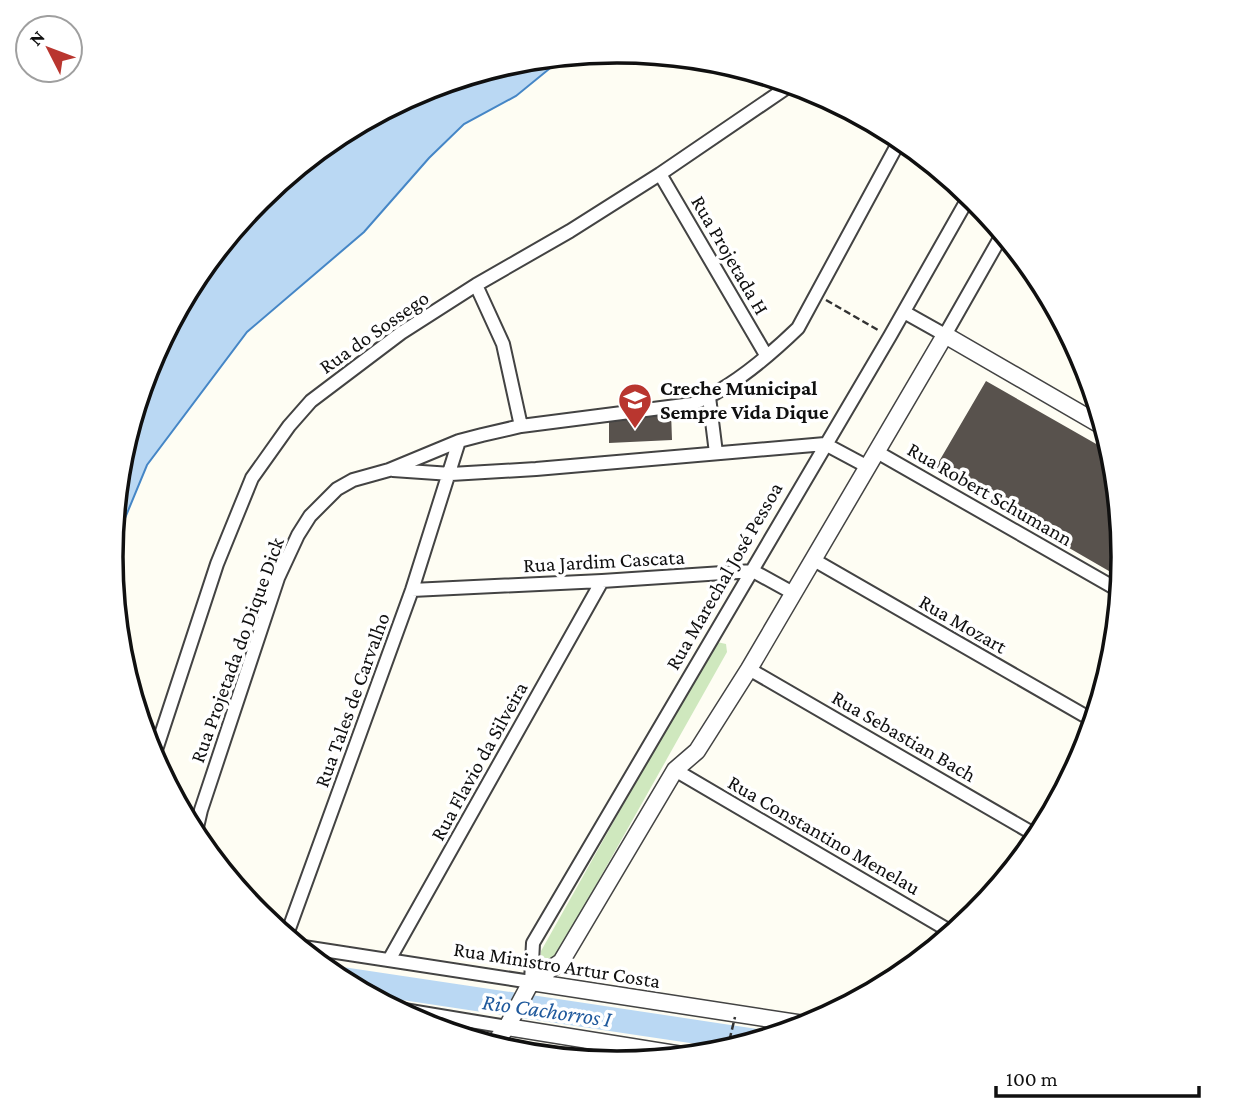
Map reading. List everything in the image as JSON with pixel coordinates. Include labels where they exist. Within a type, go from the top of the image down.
[{"type":"street","name":"Rua do Sossego","points":[[159,740],[217,564],[252,478],[289,426],[311,401],[401,333],[660,174],[781,91]]},
{"type":"street","name":"Rua Projetada do Dique Dick","points":[[199,820],[278,578],[310,516],[337,489],[353,480],[389,470],[460,442],[521,426],[692,404],[709,397],[798,328],[895,149]]},
{"type":"street","name":"Rua Projetada H","points":[[660,174],[766,355]]},
{"type":"street","name":"Rua Marechal José Pessoa","points":[[499,1037],[511,1021],[528,988],[533,943],[890,337],[964,206]]},
{"type":"street","name":"Rua Marechal José Pessoa","points":[[528,988],[561,962],[675,770],[697,751],[749,669],[998,242]]},
{"type":"street","points":[[476,285],[503,344],[521,426]]},
{"type":"street","points":[[904,312],[1091,419]]},
{"type":"street","points":[[709,397],[716,453]]},
{"type":"street","name":"Rua Tales de Carvalho","points":[[290,927],[412,590],[460,442]]},
{"type":"street","points":[[389,470],[451,474],[536,469],[825,444],[868,467]]},
{"type":"street","name":"Rua Robert Schumann","points":[[877,452],[1110,585]]},
{"type":"street","name":"Rua Mozart","points":[[814,560],[1085,716]]},
{"type":"street","points":[[752,571],[793,593]]},
{"type":"street","name":"Rua Jardim Cascata","points":[[412,590],[752,571]]},
{"type":"street","name":"Rua Flavio da Silveira","points":[[389,960],[602,581]]},
{"type":"street","name":"Rua Sebastian Bach","points":[[749,669],[1029,830]]},
{"type":"street","name":"Rua Constantino Menelau","points":[[675,770],[944,927]]},
{"type":"street","name":"Rua Ministro Artur Costa","points":[[316,949],[389,960],[528,988],[784,1022]]},
{"type":"street","points":[[425,1012],[511,1021],[655,1049]]},
{"type":"street","name":"Rua Marechal José Pessoa","points":[[507,1038],[511,1021]]},
{"type":"path","points":[[817,295],[890,337]]},
{"type":"path","points":[[730,1038],[735,1017]]},
{"type":"green space","points":[[717,642],[726,644],[727,652],[555,958],[547,962],[541,956],[541,951]]},
{"type":"water","points":[[551,67],[516,96],[464,124],[429,158],[364,232],[247,332],[147,465],[125,519],[132,461],[140,429],[149,398],[174,339],[189,310],[225,256],[268,208],[316,165],[370,129],[399,114],[458,89],[521,72]]},
{"type":"building","points":[[986,381],[1098,445],[1107,493],[1111,572],[934,470]]},
{"type":"building","points":[[671,411],[672,440],[609,443],[609,416]]},
{"type":"waterway","name":"Rio Cachorros I","points":[[366,982],[732,1037]]},
{"type":"place","name":"Creche Municipal Sempre Vida Dique","points":[[635,430]]}]
